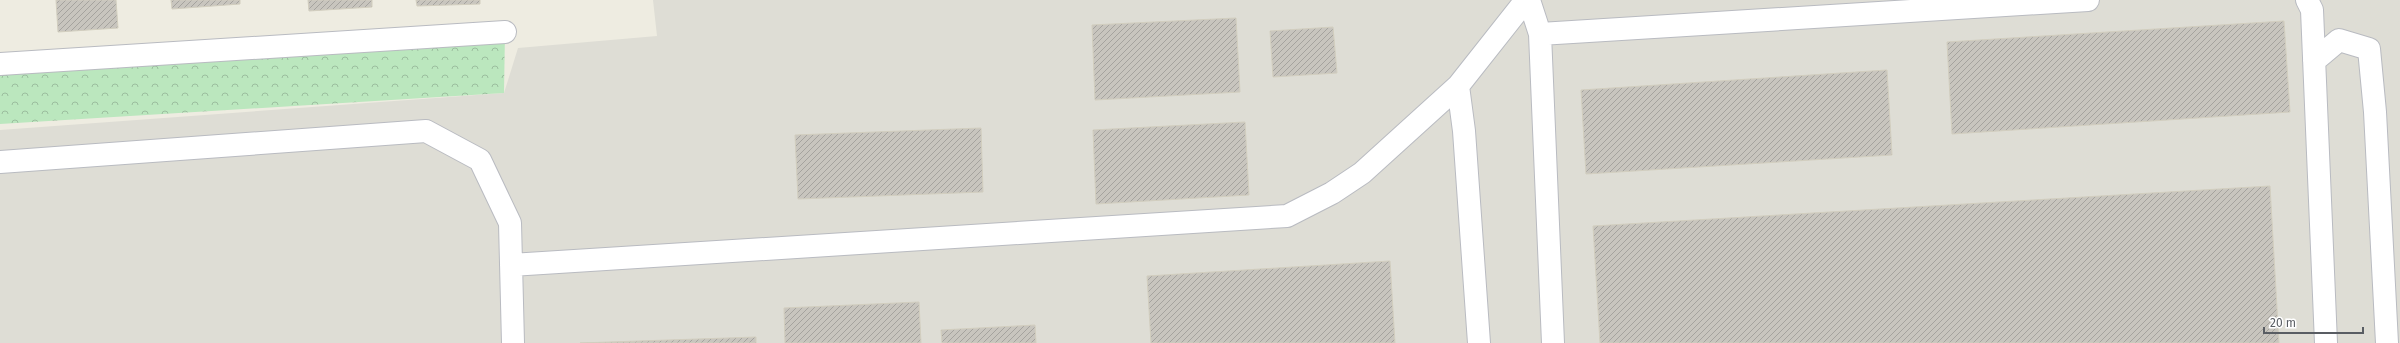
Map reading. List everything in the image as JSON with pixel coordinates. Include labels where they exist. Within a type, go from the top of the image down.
[{"type":"lane","points":[[1528,0],[1540,34],[1553,343]]},
{"type":"lane","points":[[511,265],[1287,216],[1332,193],[1362,173],[1458,86],[1528,0]]},
{"type":"lane","points":[[1540,34],[2088,0]]},
{"type":"lane","points":[[2307,0],[2312,10],[2326,343]]},
{"type":"lane","points":[[0,64],[505,32]]},
{"type":"lane","points":[[2314,61],[2339,40],[2369,49],[2375,112],[2387,343]]},
{"type":"lane","points":[[1458,86],[1464,131],[1479,343]]},
{"type":"lane","points":[[0,162],[426,130],[480,160],[510,223],[513,343]]},
{"type":"shaded area","points":[[653,0],[2400,0],[2400,343],[0,343],[0,130],[504,93],[518,48],[657,36]]},
{"type":"green space","points":[[505,32],[504,93],[0,124],[0,64]]},
{"type":"building","points":[[56,0],[116,0],[118,28],[58,32]]},
{"type":"building","points":[[171,0],[240,0],[240,4],[172,9]]},
{"type":"building","points":[[308,0],[372,0],[372,7],[309,11]]},
{"type":"building","points":[[416,0],[480,0],[480,4],[417,6]]},
{"type":"building","points":[[1236,18],[1240,92],[1095,100],[1092,25]]},
{"type":"building","points":[[2284,21],[2290,112],[1952,134],[1947,42]]},
{"type":"building","points":[[1333,27],[1337,73],[1273,77],[1270,31]]},
{"type":"building","points":[[1887,70],[1892,155],[1586,174],[1581,90]]},
{"type":"building","points":[[1245,122],[1249,195],[1096,204],[1093,130]]},
{"type":"building","points":[[981,128],[983,192],[798,199],[795,135]]},
{"type":"building","points":[[2270,186],[2279,343],[1600,343],[1593,226]]},
{"type":"building","points":[[1390,261],[1395,343],[1151,343],[1147,276]]},
{"type":"building","points":[[919,302],[921,343],[785,343],[784,308]]},
{"type":"building","points":[[1035,325],[1036,343],[942,343],[941,330]]},
{"type":"building","points":[[756,337],[756,343],[580,343]]}]
